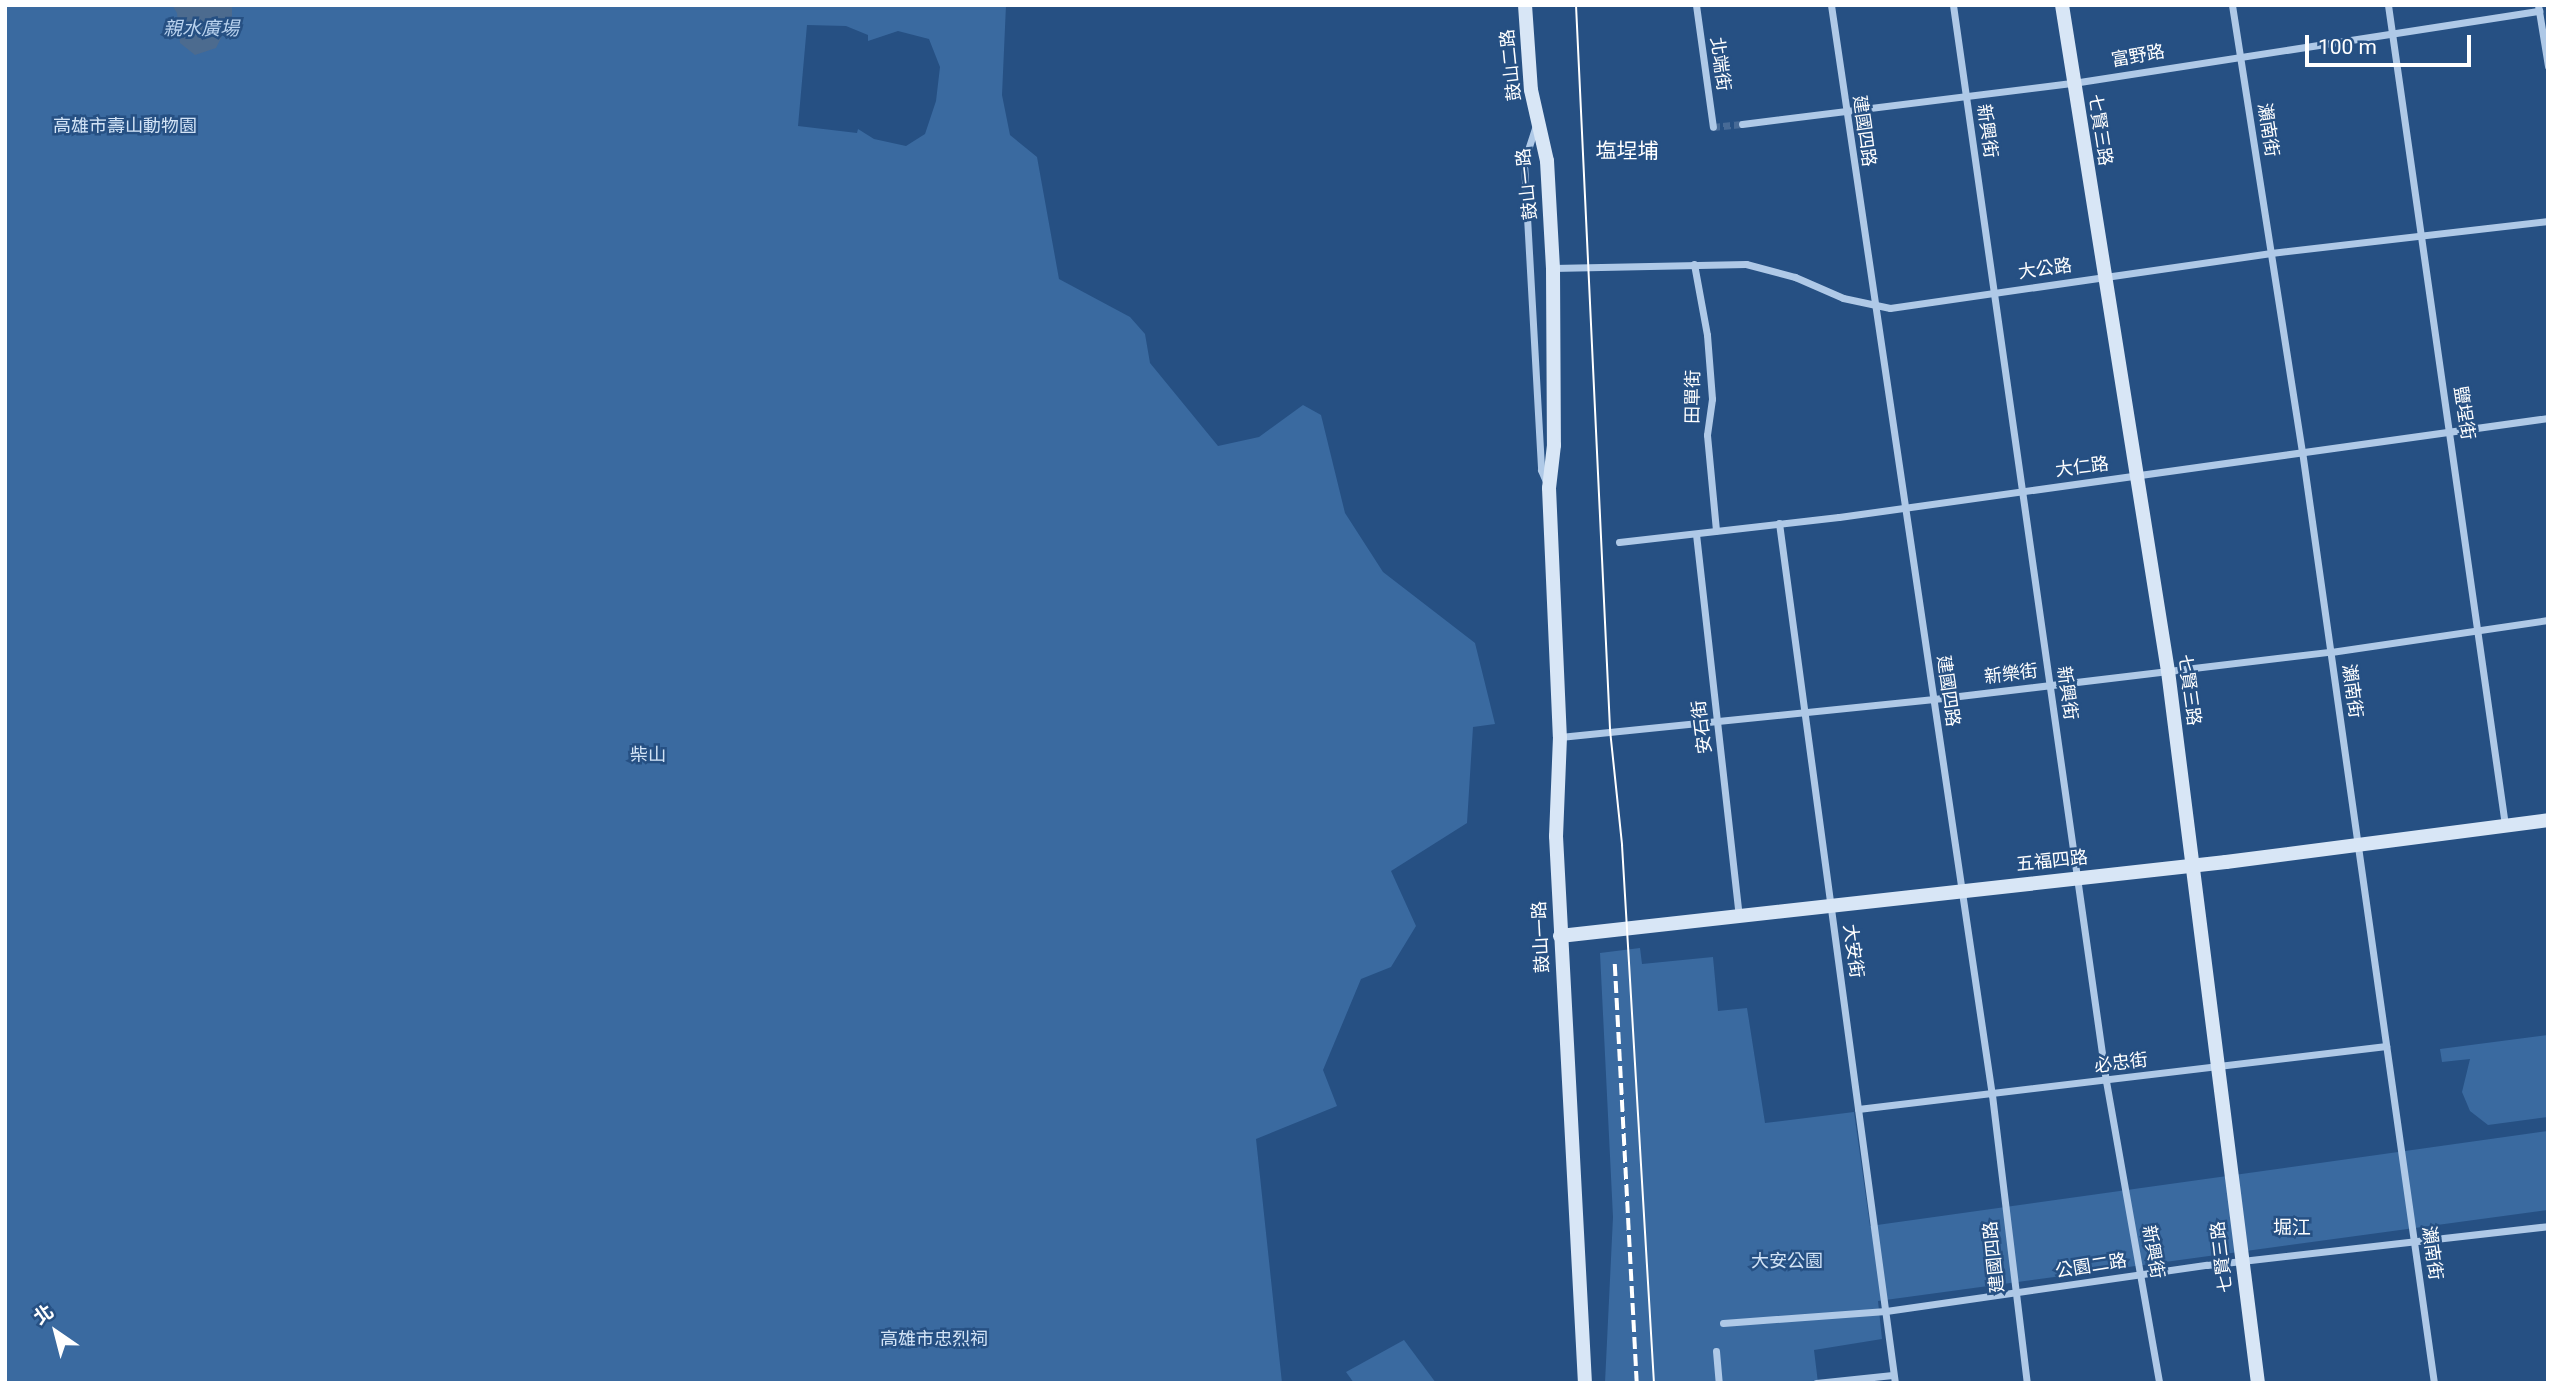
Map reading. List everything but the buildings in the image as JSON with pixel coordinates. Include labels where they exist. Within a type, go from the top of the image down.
[{"type":"street","name":"鼓山二路","points":[[1525,5],[1537,121]]},
{"type":"street","name":"北端街","points":[[1696,5],[1713,127]]},
{"type":"street","name":"建國四路","points":[[1831,5],[1844,113],[1906,506],[1992,1095],[2014,1294],[2027,1383]]},
{"type":"street","name":"新興街","points":[[1953,5],[2106,1081],[2158,1383]]},
{"type":"street","name":"七賢三路","points":[[2062,5],[2134,476],[2168,670],[2258,1383]]},
{"type":"street","name":"瀨南街","points":[[2232,5],[2302,452],[2434,1383]]},
{"type":"street","name":"鹽埕街","points":[[2388,5],[2451,431],[2505,826]]},
{"type":"street","name":"富野路","points":[[1742,124],[2073,83],[2393,34],[2539,8]]},
{"type":"street","points":[[2539,8],[2548,66]]},
{"type":"street","name":"鼓山一路","points":[[1537,121],[1547,162],[1553,268],[1554,445],[1549,488],[1560,737],[1556,836],[1585,1383]]},
{"type":"street","name":"鼓山一路","points":[[1537,121],[1524,163],[1541,470],[1549,488]]},
{"type":"street","name":"大公路","points":[[1553,268],[1694,264],[1775,270],[1876,307],[2271,253],[2548,221]]},
{"type":"street","name":"田單街","points":[[1694,264],[1709,360],[1712,399],[1707,435],[1716,531]]},
{"type":"street","name":"大仁路","points":[[1619,542],[2022,491],[2548,418]]},
{"type":"street","name":"大安街","points":[[1779,523],[1894,1379]]},
{"type":"street","name":"安石街","points":[[1696,534],[1739,916]]},
{"type":"street","name":"新樂街","points":[[1560,737],[1717,718],[1934,699],[2330,652],[2548,620]]},
{"type":"street","name":"五福四路","points":[[1560,936],[2192,865],[2548,820]]},
{"type":"street","name":"必忠街","points":[[1858,1109],[2220,1068],[2386,1046]]},
{"type":"street","name":"公園二路","points":[[1723,1323],[1886,1311],[2242,1261],[2548,1226]]},
{"type":"street","points":[[1717,1351],[1719,1383]]},
{"type":"street","points":[[1816,1383],[1894,1379]]},
{"type":"green space","name":"柴山","points":[[5,5],[1006,5],[1002,95],[1010,135],[1037,157],[1059,279],[1130,317],[1145,334],[1150,363],[1218,446],[1259,437],[1303,405],[1321,415],[1345,513],[1383,572],[1475,643],[1495,724],[1473,727],[1467,823],[1391,871],[1416,926],[1391,967],[1361,979],[1323,1070],[1337,1106],[1256,1139],[1282,1383],[5,1383]],"holes":[[[807,25],[846,26],[868,35],[868,41],[898,31],[929,39],[940,67],[936,101],[925,134],[906,146],[874,139],[858,129],[857,133],[798,126]]]},
{"type":"green space","name":"大安公園","points":[[1640,948],[1642,964],[1713,957],[1718,1011],[1747,1008],[1765,1123],[1854,1112],[1870,1226],[2548,1131],[2548,1210],[1878,1301],[1882,1339],[1814,1350],[1818,1383],[1605,1383],[1613,1217],[1600,953]]},
{"type":"green space","points":[[2548,1035],[2548,1117],[2488,1125],[2470,1111],[2462,1092],[2470,1059],[2442,1062],[2440,1049]]},
{"type":"green space","points":[[1404,1340],[1436,1383],[1354,1383],[1346,1372]]},
{"type":"water","name":"親水廣場","points":[[172,5],[232,5],[232,16],[216,48],[195,55],[180,43],[177,13]]},
{"type":"tunnel","points":[[1713,127],[1742,124]]},
{"type":"tram line","points":[[1576,5],[1610,730],[1622,845],[1654,1383]]},
{"type":"railway","points":[[1615,964],[1637,1383]]},
{"type":"district","name":"塩埕埔","points":[[1627,151]]},
{"type":"district","name":"堀江","points":[[2292,1228]]},
{"type":"park label","name":"高雄市壽山動物園","points":[[125,126]]},
{"type":"park label","name":"高雄市忠烈祠","points":[[934,1339]]}]
